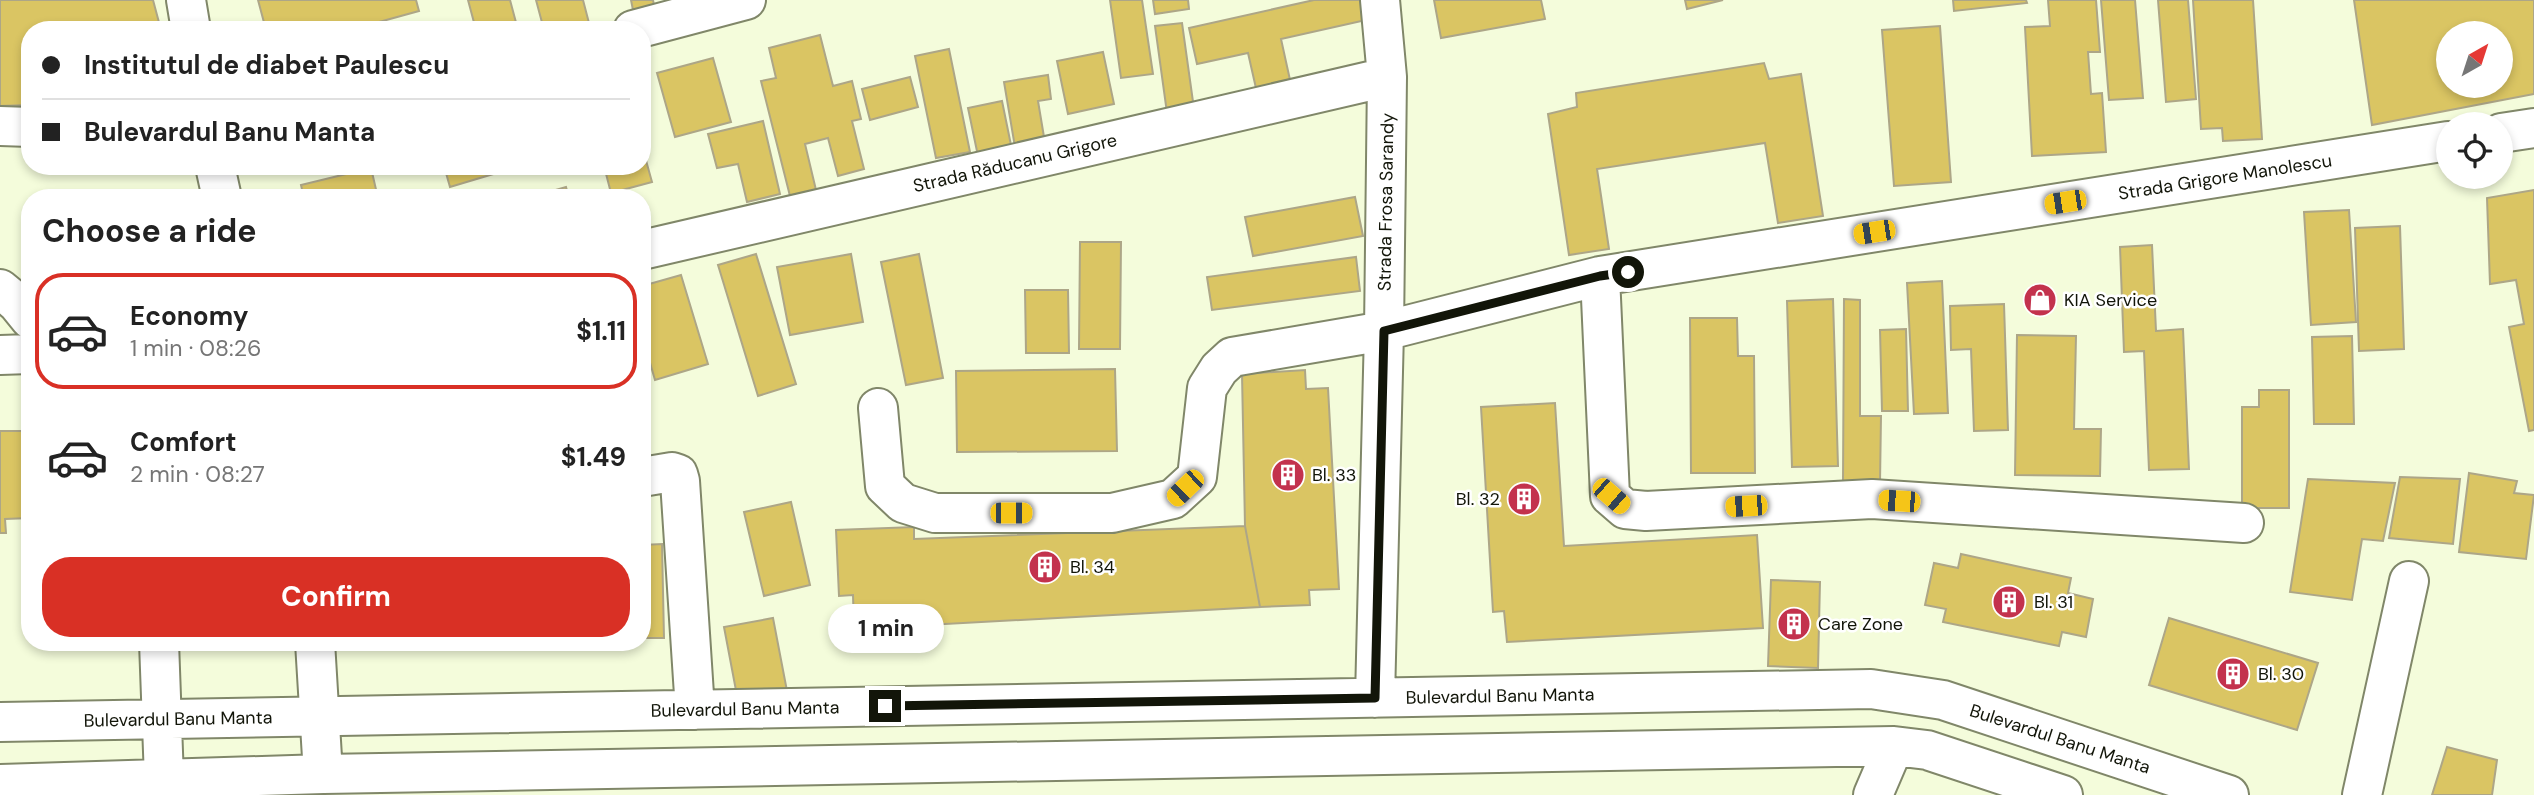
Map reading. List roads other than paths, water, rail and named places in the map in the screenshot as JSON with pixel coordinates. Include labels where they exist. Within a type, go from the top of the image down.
[{"type":"street","points":[[186,0],[190,21]]},
{"type":"street","points":[[651,25],[746,0]]},
{"type":"street","name":"Strada Frosa Sarandy","points":[[1375,698],[1387,77],[1380,0]]},
{"type":"street","name":"Strada Răducanu Grigore","points":[[651,248],[1387,77]]},
{"type":"street","points":[[0,126],[21,127]]},
{"type":"street","points":[[2513,131],[2534,128]]},
{"type":"street","name":"Strada Grigore Manolescu","points":[[878,408],[885,486],[903,503],[935,513],[1112,513],[1173,499],[1197,477],[1207,388],[1219,369],[1232,357],[1384,331],[1600,276],[2436,143]]},
{"type":"street","points":[[1600,276],[1611,496],[1625,509],[1646,511],[1872,499],[2244,523]]},
{"type":"street","points":[[0,289],[21,308]]},
{"type":"street","points":[[0,355],[21,354]]},
{"type":"street","points":[[651,476],[672,472],[678,474],[680,481],[695,710]]},
{"type":"street","points":[[2362,795],[2410,581]]},
{"type":"street","points":[[159,651],[164,779]]},
{"type":"street","points":[[316,651],[323,774]]},
{"type":"street","name":"Bulevardul Banu Manta","points":[[0,722],[1871,689],[1943,700],[2229,795]]},
{"type":"street","points":[[0,784],[323,774],[494,783],[1894,746],[1927,750],[2063,795]]},
{"type":"street","points":[[1872,795],[1894,746]]},
{"type":"place","name":"KIA Service","points":[[2040,300]]},
{"type":"place","name":"Bl. 33","points":[[1288,475]]},
{"type":"place","name":"Bl. 32","points":[[1524,499]]},
{"type":"place","name":"Bl. 34","points":[[1045,567]]},
{"type":"place","name":"Bl. 31","points":[[2009,602]]},
{"type":"place","name":"Care Zone","points":[[1794,624]]},
{"type":"place","name":"Bl. 30","points":[[2233,674]]}]
